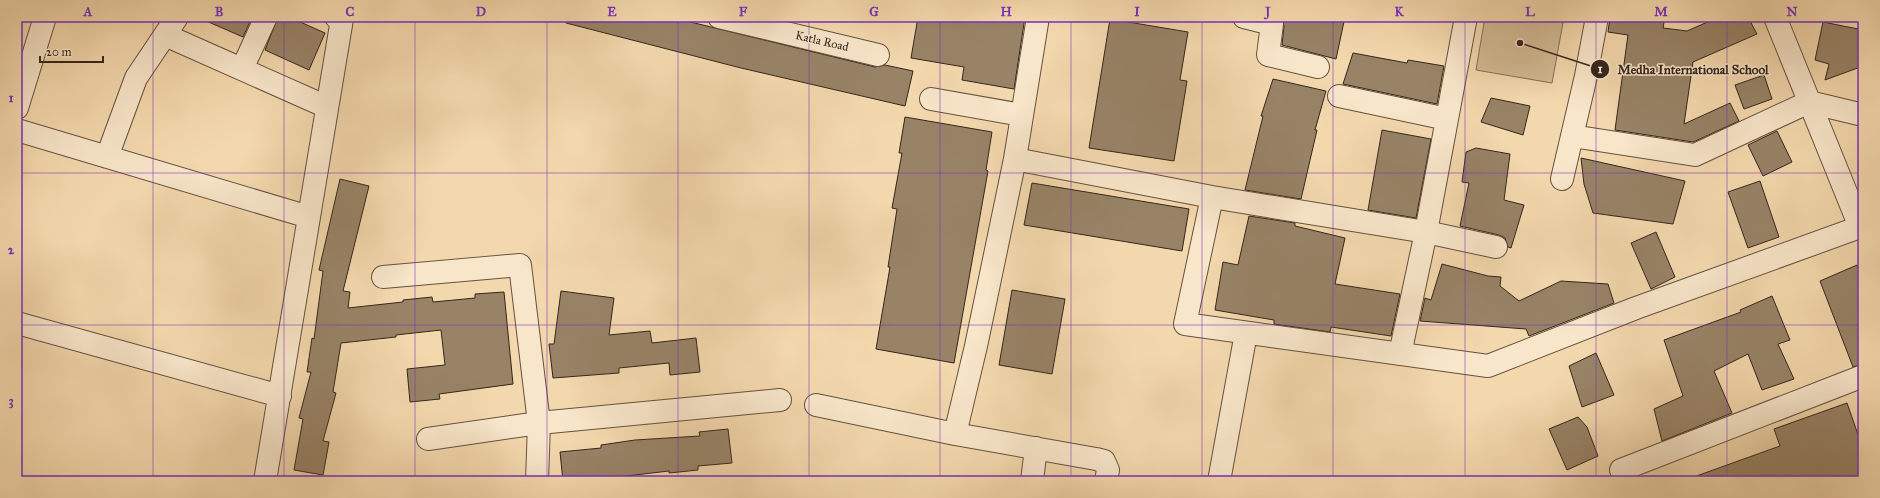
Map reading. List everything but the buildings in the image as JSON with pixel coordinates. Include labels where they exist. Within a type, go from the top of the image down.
[{"type":"street","points":[[17,108],[45,17]]},
{"type":"street","points":[[107,157],[136,78],[177,17]]},
{"type":"street","points":[[242,69],[266,17]]},
{"type":"street","points":[[270,480],[280,396],[342,19],[336,17]]},
{"type":"street","name":"Katla Road","points":[[719,17],[878,54]]},
{"type":"street","points":[[955,434],[976,346],[1015,159],[1038,17]]},
{"type":"street","points":[[1244,17],[1272,24],[1268,55],[1318,67]]},
{"type":"street","points":[[1400,354],[1426,232],[1466,17]]},
{"type":"street","points":[[1562,179],[1586,76],[1596,17]]},
{"type":"street","points":[[1212,197],[1185,324],[1488,366],[1636,308],[1862,229],[1775,17]]},
{"type":"street","points":[[165,35],[327,107]]},
{"type":"street","points":[[1339,96],[1447,119]]},
{"type":"street","points":[[931,99],[1022,115]]},
{"type":"street","points":[[1572,136],[1695,155],[1809,102],[1863,115]]},
{"type":"street","points":[[17,130],[309,217]]},
{"type":"street","points":[[1015,159],[1212,197],[1426,232],[1496,247]]},
{"type":"street","points":[[383,277],[520,265],[539,423],[537,481]]},
{"type":"street","points":[[17,323],[280,396]]},
{"type":"street","points":[[1219,481],[1246,332]]},
{"type":"street","points":[[1623,480],[1621,470],[1863,376]]},
{"type":"street","points":[[428,439],[539,423],[780,400]]},
{"type":"street","points":[[816,405],[955,434],[1104,461],[1108,470],[1106,481]]},
{"type":"street","points":[[1032,481],[1036,448]]},
{"type":"shaded area","points":[[1485,17],[1564,17],[1552,83],[1476,70]]},
{"type":"place","name":"Medha International School","points":[[1520,43]]}]
